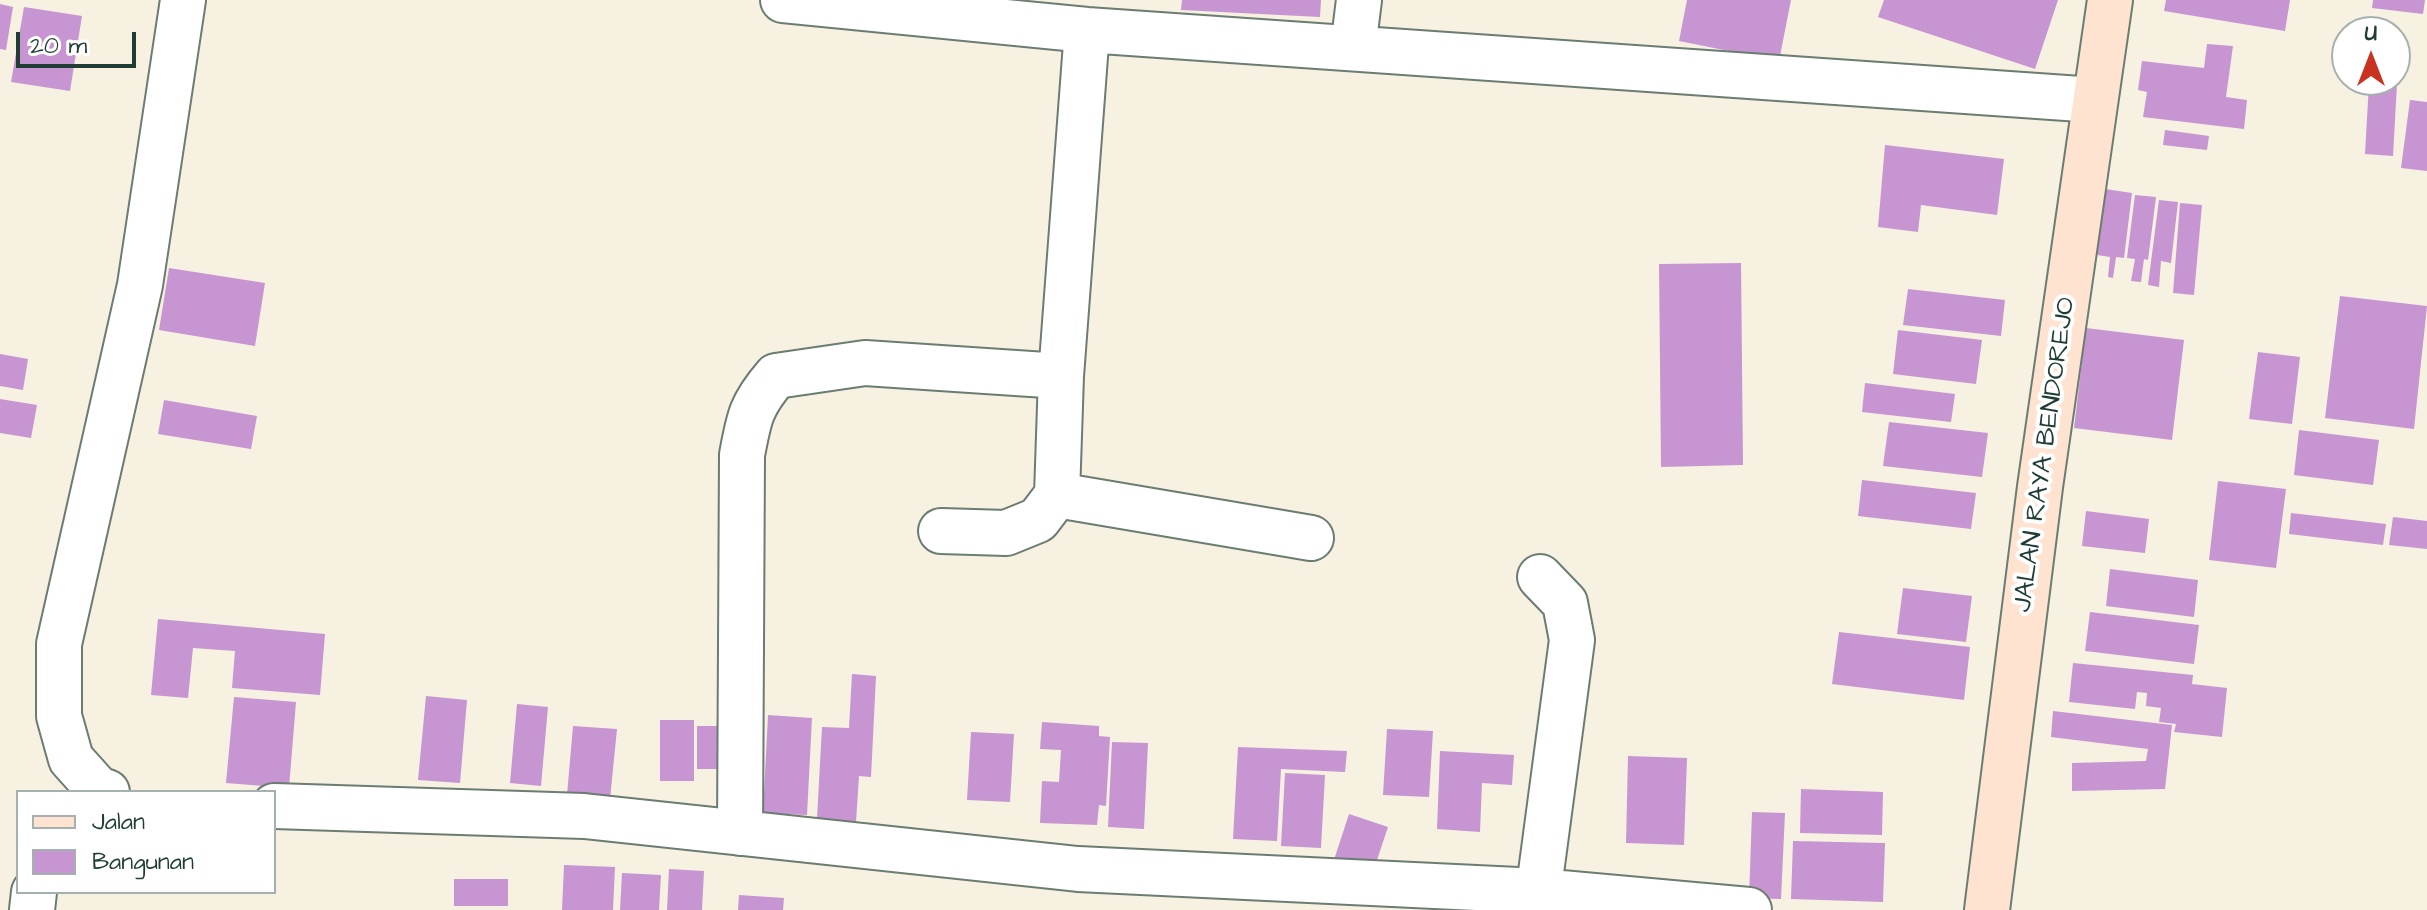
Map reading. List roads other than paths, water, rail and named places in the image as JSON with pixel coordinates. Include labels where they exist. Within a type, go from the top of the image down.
[{"type":"main road","name":"JALAN RAYA BENDOREJO","points":[[1987,910],[2040,487],[2110,0]]},
{"type":"street","points":[[99,790],[71,759],[59,716],[59,644],[140,285],[183,0]]},
{"type":"street","points":[[783,0],[1087,30],[2095,100]]},
{"type":"street","points":[[1353,48],[1359,0]]},
{"type":"street","points":[[941,531],[1006,533],[1038,520],[1057,495],[1061,376],[1087,30]]},
{"type":"street","points":[[740,833],[742,455],[749,420],[758,397],[776,376],[865,363],[1061,376]]},
{"type":"street","points":[[1057,495],[1311,538]]},
{"type":"street","points":[[1538,901],[1572,640],[1565,603],[1540,577]]},
{"type":"street","points":[[276,806],[584,816],[1078,869],[1538,901],[1749,910]]}]
